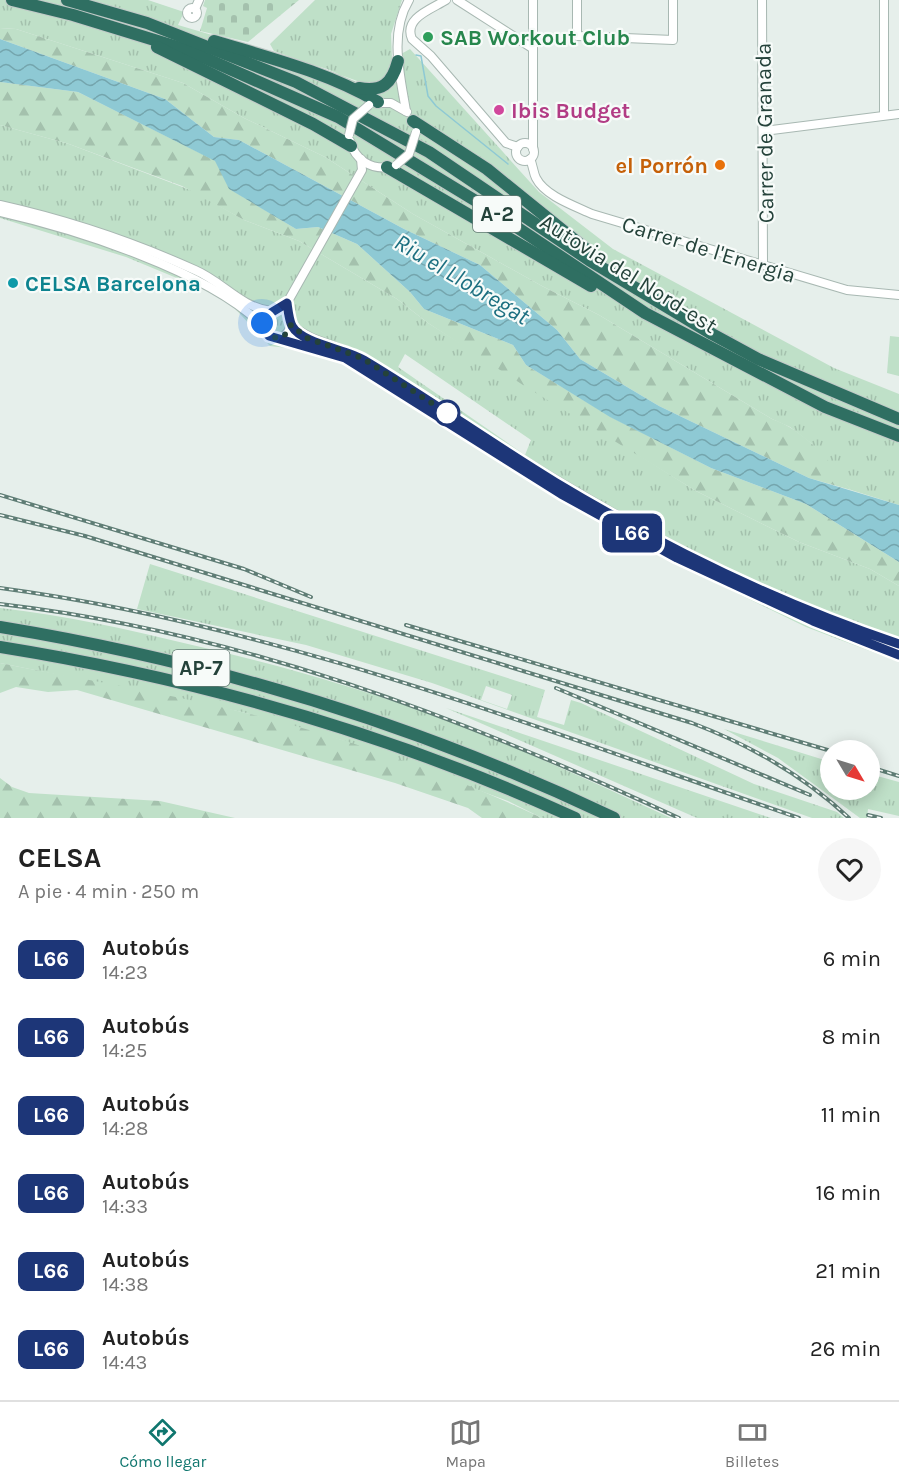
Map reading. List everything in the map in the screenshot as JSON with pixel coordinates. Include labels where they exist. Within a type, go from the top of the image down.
[{"type":"highway","name":"Autovia del Nord-est","points":[[12,0],[74,15],[187,50],[338,117],[494,212],[645,313],[825,407],[899,435]]},
{"type":"highway","name":"Autovia del Nord-est","points":[[67,0],[147,23],[296,82],[429,152],[623,280],[758,359],[899,419]]},
{"type":"highway","points":[[147,23],[324,75],[353,87],[379,103]]},
{"type":"highway","points":[[124,31],[350,141]]},
{"type":"highway","points":[[353,87],[374,91],[394,75],[398,61]]},
{"type":"highway","points":[[411,121],[488,169],[623,280]]},
{"type":"highway","points":[[392,166],[586,283],[645,313]]},
{"type":"highway","name":"AP-7","points":[[0,627],[161,658],[317,701],[478,758],[614,818]]},
{"type":"highway","name":"AP-7","points":[[0,647],[143,673],[274,707],[447,764],[575,818]]},
{"type":"street","points":[[192,0],[192,9],[199,0]]},
{"type":"street","points":[[362,170],[373,166],[392,166],[409,154],[411,121],[398,61],[400,24],[409,0]]},
{"type":"street","points":[[446,0],[414,20],[410,27],[412,39],[431,56],[506,143],[533,149]]},
{"type":"street","points":[[456,0],[532,48]]},
{"type":"street","points":[[532,130],[516,152],[520,159],[530,159],[533,149],[534,0]]},
{"type":"street","points":[[577,0],[577,36],[673,40],[673,0]]},
{"type":"street","name":"Carrer de Granada","points":[[762,0],[763,265]]},
{"type":"street","points":[[884,0],[884,115]]},
{"type":"street","points":[[262,326],[264,317],[287,303],[362,170],[361,159],[350,141],[356,115],[398,95],[402,85]]},
{"type":"street","points":[[379,103],[411,121]]},
{"type":"street","points":[[764,131],[899,114]]},
{"type":"street","points":[[361,159],[373,166]]},
{"type":"street","name":"Carrer de l'Energia","points":[[520,159],[525,169],[534,172]]},
{"type":"street","name":"Carrer de l'Energia","points":[[530,159],[534,172],[543,186],[569,204],[592,214],[847,290],[899,295]]},
{"type":"street","points":[[0,205],[105,235],[162,256],[217,281],[246,304],[284,311],[307,338],[362,358],[512,454],[624,520],[742,581],[854,629],[899,644]]},
{"type":"street","points":[[0,212],[111,246],[170,268],[216,290],[262,326],[269,336],[345,358],[561,494],[677,558],[813,621],[899,655]]},
{"type":"street","points":[[281,338],[289,332],[291,321],[287,303]]},
{"type":"green space","points":[[0,0],[148,0],[184,12],[178,25],[310,64],[274,51],[270,44],[315,0],[402,0],[391,34],[392,59],[410,49],[539,192],[613,249],[834,368],[899,394],[899,505],[851,490],[812,444],[790,427],[772,419],[599,315],[413,214],[325,157],[244,118],[183,83],[16,29],[0,28]],"holes":[[[341,75],[374,87],[368,87]]]},
{"type":"green space","points":[[205,0],[299,0],[248,42],[200,31],[207,8],[203,6]]},
{"type":"green space","points":[[0,28],[16,29],[183,83],[244,118],[325,157],[413,214],[599,315],[772,419],[796,431],[817,448],[851,490],[809,478],[659,406],[580,359],[557,330],[480,265],[404,229],[239,140],[214,137],[165,99],[0,39]]},
{"type":"green space","points":[[0,82],[78,92],[216,161],[230,189],[296,229],[318,227],[357,244],[410,292],[424,309],[513,345],[526,365],[611,417],[711,468],[806,504],[899,562],[899,586],[870,569],[799,542],[696,491],[523,385],[428,323],[397,299],[299,241],[244,220],[182,186],[69,144],[0,125]]},
{"type":"green space","points":[[0,125],[69,144],[193,191],[244,220],[299,241],[397,299],[428,323],[696,491],[799,542],[870,569],[899,586],[899,662],[806,627],[644,548],[475,445],[357,368],[296,349],[270,346],[225,298],[126,257],[0,218]],"holes":[[[405,354],[531,440],[525,455],[398,367]]]},
{"type":"green space","points":[[890,336],[899,337],[899,376],[887,373]]},
{"type":"green space","points":[[150,564],[545,690],[537,717],[564,725],[571,700],[581,703],[754,784],[837,812],[844,818],[812,818],[432,683],[306,645],[137,609]],"holes":[[[486,686],[512,695],[507,709],[481,700]]]},
{"type":"green space","points":[[0,608],[141,633],[253,660],[350,687],[413,708],[502,743],[671,818],[542,818],[508,801],[341,740],[242,712],[0,663]]},
{"type":"green space","points":[[0,663],[182,698],[279,721],[356,744],[433,772],[542,818],[482,818],[468,808],[395,783],[77,690],[48,692],[16,687],[0,693]]},
{"type":"green space","points":[[446,708],[771,818],[697,818]]},
{"type":"green space","points":[[724,729],[820,759],[820,789],[778,758]]},
{"type":"green space","points":[[880,777],[899,782],[899,816],[868,809],[867,818],[860,818],[835,800],[880,800]]},
{"type":"green space","points":[[0,778],[12,787],[29,793],[160,801],[235,818],[0,818]]},
{"type":"water","name":"Riu el Llobregat","points":[[0,39],[165,99],[214,137],[239,140],[404,229],[480,265],[557,330],[580,359],[659,406],[809,478],[899,505],[899,562],[806,504],[711,468],[610,417],[526,365],[513,345],[424,309],[410,292],[357,244],[318,227],[296,229],[229,189],[215,161],[78,92],[0,82]]},
{"type":"waterway","points":[[416,55],[421,56],[428,96],[436,106],[508,164]]},
{"type":"railway","points":[[0,495],[244,569],[311,597]]},
{"type":"railway","points":[[0,515],[85,536],[692,723],[735,741],[775,763],[813,788],[849,818]]},
{"type":"railway","points":[[0,588],[103,605],[204,627],[305,653],[504,715],[799,818]]},
{"type":"railway","points":[[0,604],[89,617],[177,635],[263,657],[432,713],[515,746],[679,818]]},
{"type":"railway","points":[[406,625],[820,748]]},
{"type":"railway","points":[[556,688],[810,795]]},
{"type":"railway","points":[[880,770],[899,776]]},
{"type":"railway","points":[[868,815],[881,818]]},
{"type":"bus line","name":"L66","points":[[899,644],[854,629],[742,581],[624,520],[558,483],[362,358],[343,349],[307,338],[291,325],[287,303],[268,312],[264,317],[262,326],[269,336],[345,358],[561,494],[677,558],[813,621],[899,655]]},
{"type":"place","name":"SAB Workout Club","points":[[428,37]]},
{"type":"place","name":"Ibis Budget","points":[[499,110]]},
{"type":"place","name":"el Porrón","points":[[720,165]]},
{"type":"place","name":"CELSA Barcelona","points":[[13,283]]},
{"type":"route","points":[[262,323],[266,333],[273,338],[284,336],[289,332],[291,325],[307,338],[343,349],[362,358],[447,413]]}]
